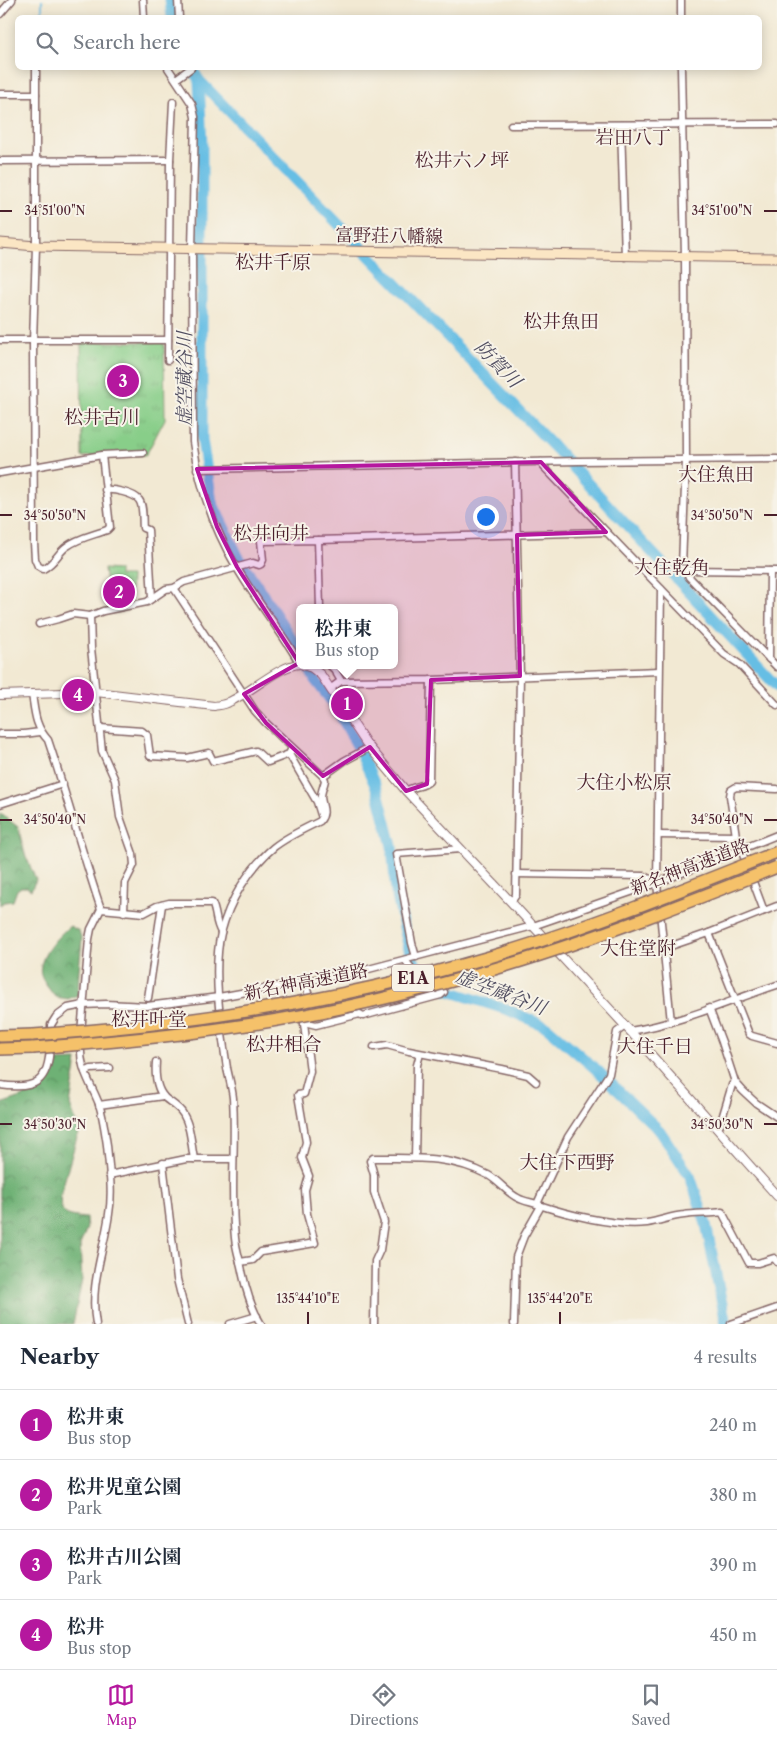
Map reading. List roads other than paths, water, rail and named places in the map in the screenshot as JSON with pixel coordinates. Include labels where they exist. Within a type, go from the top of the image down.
[{"type":"highway","name":"新名神高速道路","points":[[0,1036],[136,1027],[215,1018],[308,1001],[407,979],[493,956],[577,929],[777,852]]},
{"type":"highway","name":"新名神高速道路","points":[[0,1049],[149,1039],[234,1027],[323,1011],[508,965],[591,938],[777,867]]},
{"type":"main road","name":"富野荘八幡線","points":[[0,243],[36,246],[169,249],[777,258]]},
{"type":"street","points":[[0,14],[12,0]]},
{"type":"street","points":[[143,0],[144,15]]},
{"type":"street","points":[[178,0],[179,15]]},
{"type":"street","points":[[681,0],[681,15]]},
{"type":"street","points":[[36,70],[36,246],[33,340],[35,558],[38,566],[44,569],[51,565],[65,548],[76,541],[107,530],[110,527],[102,455]]},
{"type":"street","points":[[169,70],[192,104],[195,117],[198,249],[193,442],[197,468],[217,527],[237,567],[296,657]]},
{"type":"street","points":[[176,80],[188,70]]},
{"type":"street","points":[[681,70],[685,257],[686,460],[682,568],[777,667]]},
{"type":"street","points":[[0,94],[36,94]]},
{"type":"street","points":[[168,360],[170,160],[173,102]]},
{"type":"street","points":[[621,124],[624,257]]},
{"type":"street","points":[[511,125],[777,124]]},
{"type":"street","points":[[0,161],[170,160]]},
{"type":"street","points":[[0,340],[168,340]]},
{"type":"street","points":[[0,473],[102,455],[143,453]]},
{"type":"street","points":[[197,468],[777,459]]},
{"type":"street","points":[[511,902],[516,895],[520,676],[515,462]]},
{"type":"street","points":[[541,462],[724,654],[739,664],[777,705]]},
{"type":"street","points":[[105,490],[121,491],[138,499],[141,503],[143,528],[148,530],[152,598]]},
{"type":"street","points":[[39,624],[73,614],[90,616],[103,610],[147,602],[166,589],[174,588],[184,582],[253,563],[262,564],[261,541],[606,532]]},
{"type":"street","points":[[318,540],[320,604]]},
{"type":"street","points":[[682,568],[774,571],[770,659]]},
{"type":"street","points":[[174,588],[244,694],[266,723],[291,751],[323,776],[325,780],[321,794],[324,810],[323,818],[274,847],[256,865],[231,906],[221,932],[218,964],[219,997],[227,1070],[233,1097],[235,1240],[247,1291],[261,1324]]},
{"type":"street","points":[[662,589],[659,671],[657,883],[671,1022]]},
{"type":"street","points":[[90,616],[91,648],[102,752],[115,780],[120,817],[133,859],[133,870],[125,884],[124,912]]},
{"type":"street","points":[[0,695],[96,692],[214,706],[227,704],[284,669],[296,664]]},
{"type":"street","points":[[313,669],[321,675],[370,747],[406,791],[628,1028],[777,1196]]},
{"type":"street","points":[[335,669],[342,681]]},
{"type":"street","points":[[330,689],[342,681],[592,675],[659,671]]},
{"type":"street","points":[[406,791],[411,787],[427,784],[430,781],[431,680]]},
{"type":"street","points":[[32,694],[40,732],[48,740],[63,784],[100,909],[89,939],[80,1054],[81,1063],[99,1105],[107,1143],[110,1175],[111,1198],[109,1215],[96,1272],[94,1298],[96,1324]]},
{"type":"street","points":[[100,728],[142,731],[147,736],[150,756],[186,758],[209,753],[213,761],[256,751],[268,762],[291,751]]},
{"type":"street","points":[[0,734],[40,732]]},
{"type":"street","points":[[323,776],[344,761],[370,747]]},
{"type":"street","points":[[291,751],[304,782],[317,802],[323,818]]},
{"type":"street","points":[[0,804],[63,784]]},
{"type":"street","points":[[764,911],[736,836],[730,796],[731,790],[736,787],[777,789]]},
{"type":"street","points":[[658,835],[736,836]]},
{"type":"street","points":[[0,1085],[28,1086],[45,1074],[50,1064],[51,1025],[62,1011],[68,1008],[83,1005],[147,1006],[219,997],[305,982],[405,960],[533,926],[657,883],[777,835]]},
{"type":"street","points":[[416,957],[396,854],[461,849]]},
{"type":"street","points":[[516,874],[644,876],[657,883]]},
{"type":"street","points":[[100,909],[144,913],[169,903],[212,902],[216,910],[217,926],[221,932]]},
{"type":"street","points":[[148,998],[162,905]]},
{"type":"street","points":[[665,948],[777,906]]},
{"type":"street","points":[[709,933],[749,1034],[777,1043]]},
{"type":"street","points":[[304,1022],[316,1025],[360,1014],[363,1016],[441,995],[444,992],[423,983],[405,960]]},
{"type":"street","points":[[240,1262],[253,1260],[261,1252],[315,1243],[307,1214],[305,1190],[309,1176],[302,1158],[306,1142],[298,1095],[304,1094],[310,1071],[304,1022],[308,993],[305,982]]},
{"type":"street","points":[[514,1324],[516,1257],[568,1138],[609,1074],[617,1032],[628,1028],[652,1027],[671,1022],[777,985]]},
{"type":"street","points":[[343,998],[347,1017]]},
{"type":"street","points":[[709,1008],[735,1082],[756,1103],[777,1117]]},
{"type":"street","points":[[374,1047],[387,1045],[420,1054],[502,1069],[528,1075],[536,1082]]},
{"type":"street","points":[[415,1158],[417,1065],[420,1054]]},
{"type":"street","points":[[156,1062],[155,1072],[163,1096],[182,1112],[189,1128],[194,1159]]},
{"type":"street","points":[[85,1072],[91,1069],[110,1068]]},
{"type":"street","points":[[717,1129],[732,1085],[735,1082]]},
{"type":"street","points":[[99,1105],[163,1096]]},
{"type":"street","points":[[374,1324],[376,1261],[380,1250],[384,1222],[374,1192],[374,1175],[370,1161],[373,1158],[415,1158],[456,1162],[487,1174],[517,1198],[595,1219],[625,1223],[647,1223],[684,1214],[722,1212],[749,1263],[776,1260],[777,1250]]},
{"type":"street","points":[[110,1175],[163,1163],[194,1159],[233,1159]]},
{"type":"street","points":[[163,1163],[177,1279],[188,1324]]},
{"type":"street","points":[[731,1324],[777,1308]]},
{"type":"street","points":[[230,1324],[256,1316]]},
{"type":"waterway","points":[[42,0],[42,15]]},
{"type":"waterway","name":"防賀川","points":[[170,0],[172,15]]},
{"type":"waterway","name":"防賀川","points":[[193,70],[199,80],[557,450],[777,687]]},
{"type":"waterway","name":"虚空蔵谷川","points":[[199,80],[202,147],[202,440],[212,502],[238,556],[296,646]]},
{"type":"waterway","name":"虚空蔵谷川","points":[[309,669],[335,706],[359,749],[378,792],[392,846],[396,892],[410,953],[418,969],[425,979],[443,989],[508,1010],[547,1027],[597,1070],[660,1131],[690,1176],[706,1224],[726,1324]]},
{"type":"place","name":"松井古川公園","points":[[123,381]]},
{"type":"place","name":"松井児童公園","points":[[119,592]]},
{"type":"place","name":"松井","points":[[78,695]]},
{"type":"place","name":"松井東","points":[[347,704]]},
{"type":"district","name":"岩田八丁","points":[[633,137]]},
{"type":"district","name":"松井六ノ坪","points":[[462,160]]},
{"type":"district","name":"松井千原","points":[[273,262]]},
{"type":"district","name":"松井魚田","points":[[561,321]]},
{"type":"district","name":"松井古川","points":[[102,417]]},
{"type":"district","name":"大住魚田","points":[[716,474]]},
{"type":"district","name":"松井向井","points":[[271,533]]},
{"type":"district","name":"大住乾角","points":[[672,567]]},
{"type":"district","name":"大住小松原","points":[[624,782]]},
{"type":"district","name":"大住堂附","points":[[638,948]]},
{"type":"district","name":"松井叶堂","points":[[149,1019]]},
{"type":"district","name":"松井相合","points":[[284,1044]]},
{"type":"district","name":"大住千日","points":[[655,1046]]},
{"type":"district","name":"大住下西野","points":[[567,1162]]}]
